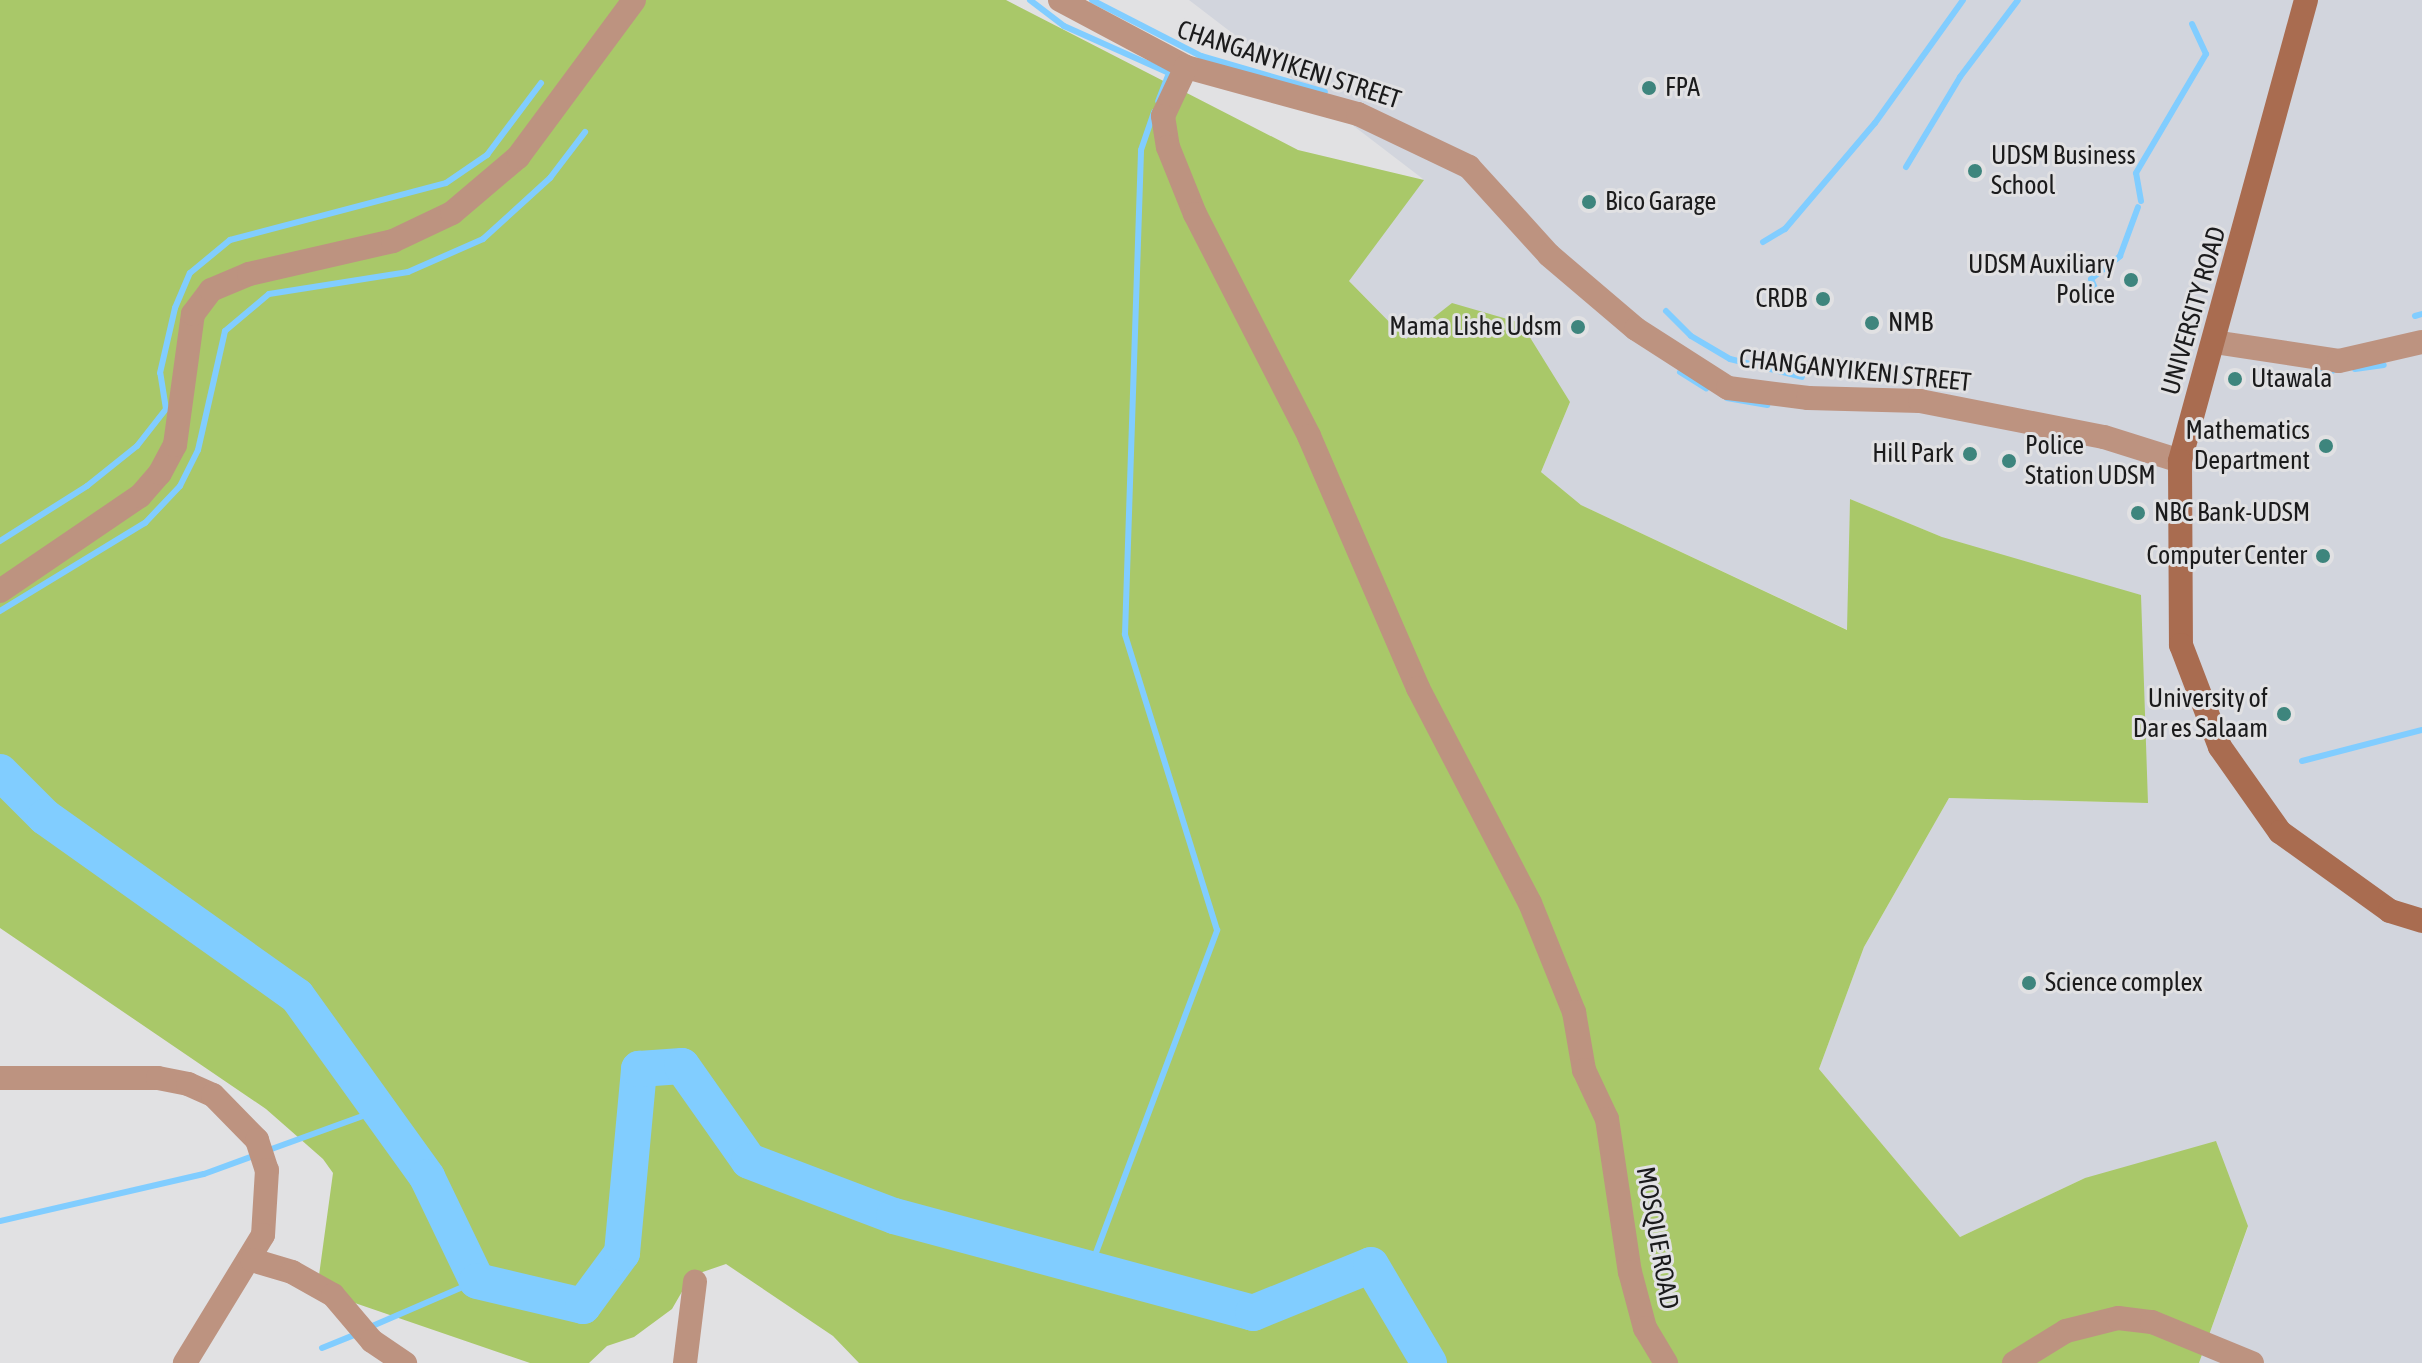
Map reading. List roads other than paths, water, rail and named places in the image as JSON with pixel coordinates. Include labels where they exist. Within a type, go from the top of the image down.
[{"type":"street","points":[[0,591],[140,496],[160,473],[175,445],[193,314],[211,290],[249,274],[393,241],[452,213],[518,157],[634,0]]},
{"type":"street","name":"CHANGANYIKENI STREET","points":[[1060,0],[1186,67],[1358,114],[1469,167],[1549,255],[1636,329],[1728,388],[1808,398],[1920,401],[2104,437],[2180,461]]},
{"type":"street","name":"UNIVERSITY ROAD","points":[[2306,0],[2180,461],[2181,645],[2220,747],[2280,832],[2390,911],[2422,921]]},
{"type":"street","name":"MOSQUE ROAD","points":[[1186,67],[1163,116],[1168,147],[1195,214],[1309,436],[1418,688],[1530,903],[1574,1012],[1584,1070],[1607,1119],[1630,1272],[1645,1328],[1666,1363]]},
{"type":"street","points":[[2214,342],[2339,361],[2422,342]]},
{"type":"street","points":[[0,1078],[158,1078],[213,1095],[248,1129],[267,1170],[263,1235],[252,1260],[185,1363]]},
{"type":"street","points":[[252,1260],[292,1272],[333,1295],[372,1341],[405,1363]]},
{"type":"street","points":[[685,1363],[695,1282]]},
{"type":"street","points":[[2014,1363],[2066,1331],[2118,1318],[2152,1322],[2252,1363]]},
{"type":"waterway","points":[[1030,0],[1064,26],[1169,73],[1158,101]]},
{"type":"waterway","points":[[1092,0],[1201,56],[1325,92]]},
{"type":"waterway","points":[[1763,242],[1785,229],[1875,123],[1963,0]]},
{"type":"waterway","points":[[1906,167],[1960,77],[2018,0]]},
{"type":"waterway","points":[[2141,201],[2136,173],[2206,54],[2192,24]]},
{"type":"waterway","points":[[0,541],[87,486],[137,446],[166,409],[160,373],[175,308],[190,273],[230,240],[446,183],[487,155],[541,83]]},
{"type":"waterway","points":[[1091,1266],[1217,930],[1125,634],[1141,150],[1154,112]]},
{"type":"waterway","points":[[0,611],[145,523],[180,486],[198,450],[225,331],[269,294],[408,272],[483,239],[550,178],[585,132]]},
{"type":"waterway","points":[[2097,293],[2091,279],[2120,256],[2138,207]]},
{"type":"waterway","points":[[1666,311],[1691,336],[1730,359],[1802,377]]},
{"type":"waterway","points":[[2415,316],[2422,314]]},
{"type":"waterway","points":[[2355,369],[2384,365]]},
{"type":"waterway","points":[[2276,379],[2332,371]]},
{"type":"waterway","points":[[1680,372],[1706,388]]},
{"type":"waterway","points":[[1727,398],[1767,405]]},
{"type":"waterway","points":[[2302,761],[2422,730]]},
{"type":"waterway","points":[[0,772],[45,817],[297,996],[427,1177],[477,1281],[583,1306],[622,1253],[639,1069],[682,1066],[749,1161],[894,1216],[1253,1313],[1371,1265],[1429,1363]]},
{"type":"waterway","points":[[266,1151],[382,1109]]},
{"type":"waterway","points":[[0,1221],[204,1174],[256,1155]]},
{"type":"waterway","points":[[370,1327],[477,1281]]},
{"type":"waterway","points":[[322,1348],[356,1334]]},
{"type":"place","name":"FPA","points":[[1649,88]]},
{"type":"place","name":"UDSM Business School","points":[[1975,171]]},
{"type":"place","name":"Bico Garage","points":[[1589,202]]},
{"type":"place","name":"UDSM Auxiliary Police","points":[[2131,280]]},
{"type":"place","name":"CRDB","points":[[1823,299]]},
{"type":"place","name":"NMB","points":[[1872,323]]},
{"type":"place","name":"Mama Lishe Udsm","points":[[1578,327]]},
{"type":"place","name":"Utawala","points":[[2235,379]]},
{"type":"place","name":"Mathematics Department","points":[[2326,446]]},
{"type":"place","name":"Hill Park","points":[[1970,454]]},
{"type":"place","name":"Police Station UDSM","points":[[2009,461]]},
{"type":"place","name":"NBC Bank-UDSM","points":[[2138,513]]},
{"type":"place","name":"Computer Center","points":[[2323,556]]},
{"type":"place","name":"University of Dar es Salaam","points":[[2284,714]]},
{"type":"place","name":"Science complex","points":[[2029,983]]}]
